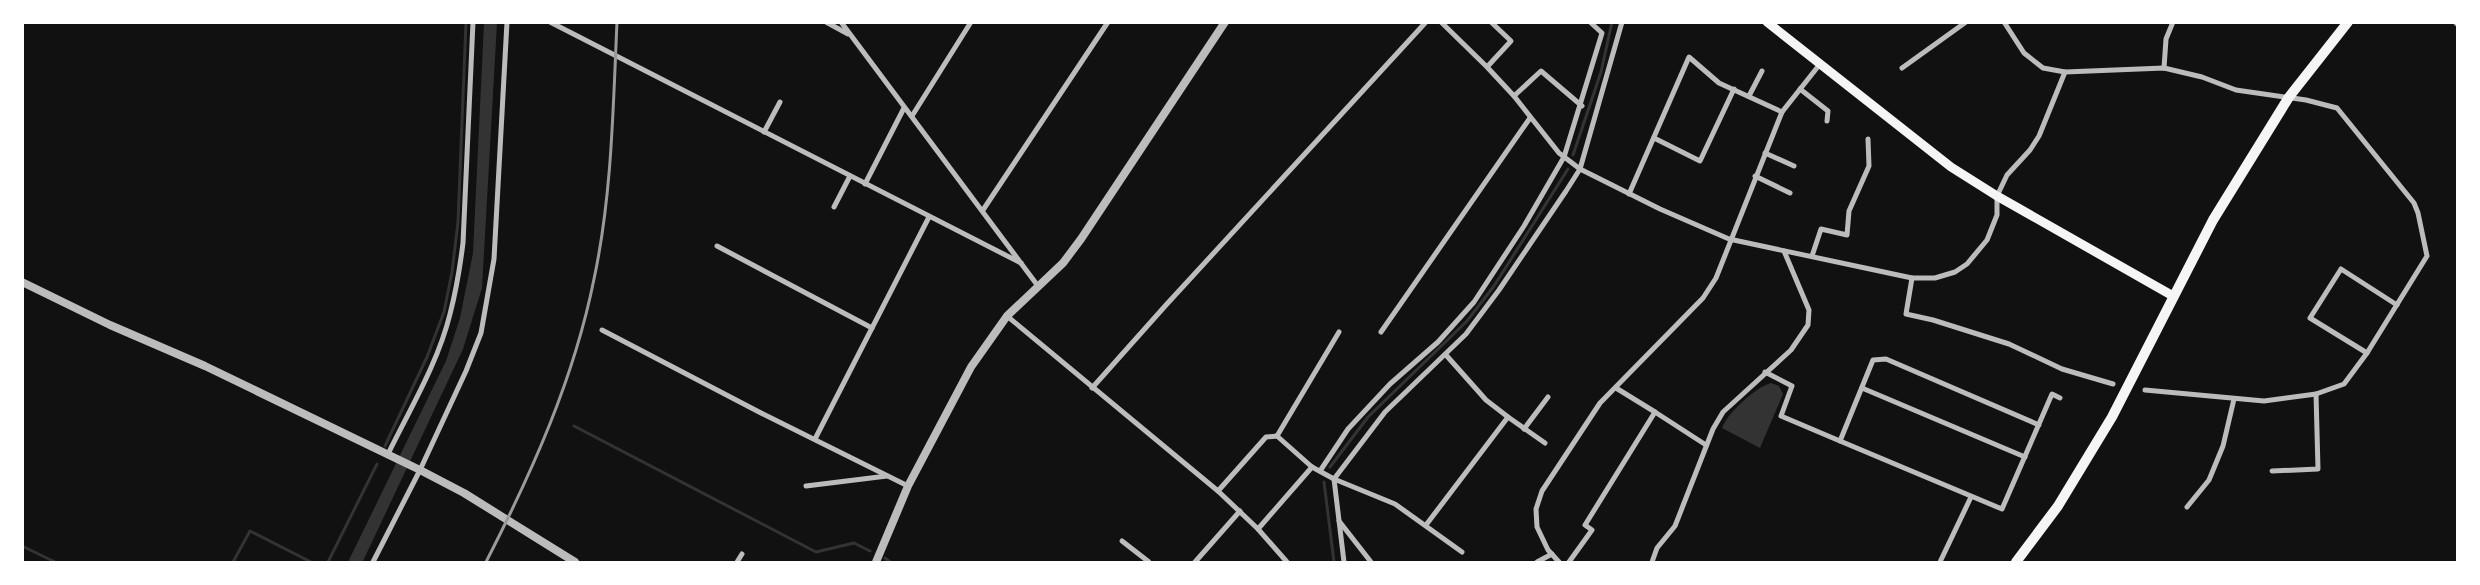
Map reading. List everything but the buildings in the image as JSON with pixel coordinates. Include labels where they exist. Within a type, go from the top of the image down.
[{"type":"highway","points":[[2016,562],[2058,506],[2092,452],[2132,381],[2173,296],[2213,220],[2289,97],[2348,22]]},
{"type":"main road","points":[[1767,22],[1929,151],[1997,196],[2173,296]]},
{"type":"street","points":[[390,455],[442,341],[460,269],[463,243],[473,22]]},
{"type":"street","points":[[373,562],[466,371],[481,333],[494,259],[507,22]]},
{"type":"street","points":[[550,22],[1021,264]]},
{"type":"street","points":[[826,22],[850,35]]},
{"type":"street","points":[[841,22],[1038,286]]},
{"type":"street","points":[[912,116],[971,22]]},
{"type":"street","points":[[983,210],[1108,22]]},
{"type":"street","points":[[876,562],[908,486],[971,367],[1007,316],[1063,263],[1081,239],[1225,22]]},
{"type":"street","points":[[1441,22],[1487,66],[1564,158],[1580,169],[1729,239],[1912,278],[1946,276],[1967,264],[1987,240],[1997,215],[1997,196],[2007,175],[2030,150],[2039,136],[2065,72]]},
{"type":"street","points":[[1487,66],[1510,41],[1491,22]]},
{"type":"street","points":[[1320,471],[1348,429],[1390,384],[1438,342],[1474,302],[1524,226],[1564,158],[1582,106],[1602,33],[1590,22]]},
{"type":"street","points":[[1344,562],[1334,479],[1385,412],[1466,334],[1499,290],[1580,169],[1622,22]]},
{"type":"street","points":[[1902,68],[1966,22]]},
{"type":"street","points":[[2004,22],[2024,53],[2043,68],[2065,72],[2164,68],[2202,77],[2236,90],[2289,97],[2337,108],[2414,203],[2418,213],[2427,256],[2367,353],[2344,384],[2316,394],[2264,401],[2145,390]]},
{"type":"street","points":[[2164,68],[2166,39],[2173,22]]},
{"type":"street","points":[[1092,388],[1166,304],[1422,24]]},
{"type":"street","points":[[1630,194],[1689,57],[1719,83],[1734,88],[1782,112]]},
{"type":"street","points":[[1559,562],[1536,527],[1536,509],[1542,491],[1600,403],[1703,298],[1716,278],[1729,239],[1782,112],[1820,64]]},
{"type":"street","points":[[1514,96],[1541,71],[1582,106]]},
{"type":"street","points":[[1749,96],[1762,71]]},
{"type":"street","points":[[1654,138],[1700,161],[1734,88]]},
{"type":"street","points":[[1800,89],[1828,111],[1827,121]]},
{"type":"street","points":[[764,132],[780,102]]},
{"type":"street","points":[[865,184],[904,108]]},
{"type":"street","points":[[1381,332],[1530,118]]},
{"type":"street","points":[[1812,256],[1821,229],[1847,235],[1848,211],[1869,166],[1868,140]]},
{"type":"street","points":[[1765,153],[1794,166]]},
{"type":"street","points":[[834,207],[850,176]]},
{"type":"street","points":[[1756,176],[1790,192]]},
{"type":"street","points":[[815,439],[930,217]]},
{"type":"street","points":[[717,246],[872,328]]},
{"type":"street","points":[[1652,562],[1657,548],[1668,537],[1680,515],[1706,445],[1723,412],[1791,350],[1808,325],[1809,310],[1784,251]]},
{"type":"street","points":[[2367,353],[2310,318],[2341,269],[2397,304]]},
{"type":"street","points":[[1912,278],[1906,314],[1933,320],[2009,344],[2062,369],[2113,384]]},
{"type":"street","points":[[22,282],[110,325],[206,366],[418,469],[464,493],[575,562]]},
{"type":"street","points":[[1007,316],[1218,491],[1258,529],[1287,562]]},
{"type":"street","points":[[602,330],[760,413],[908,486]]},
{"type":"street","points":[[1277,436],[1339,332]]},
{"type":"street","points":[[1446,355],[1486,400],[1545,444]]},
{"type":"street","points":[[1840,441],[1873,360],[1886,359],[2039,425]]},
{"type":"street","points":[[1765,372],[1792,386],[1781,416],[2002,509],[2052,394],[2060,398]]},
{"type":"street","points":[[1616,388],[1706,445]]},
{"type":"street","points":[[1862,388],[2025,457]]},
{"type":"street","points":[[2272,470],[2318,469],[2316,394]]},
{"type":"street","points":[[1524,429],[1548,397]]},
{"type":"street","points":[[2187,507],[2209,480],[2223,446],[2234,399]]},
{"type":"street","points":[[1569,562],[1592,530],[1585,525],[1655,412]]},
{"type":"street","points":[[1426,525],[1508,417]]},
{"type":"street","points":[[1218,491],[1266,437],[1277,436],[1312,467],[1334,479],[1395,504],[1462,552]]},
{"type":"street","points":[[1258,529],[1312,467]]},
{"type":"street","points":[[806,486],[888,476]]},
{"type":"street","points":[[1940,562],[1972,497]]},
{"type":"street","points":[[1195,562],[1240,511]]},
{"type":"street","points":[[1339,520],[1371,562]]},
{"type":"street","points":[[1122,541],[1148,562]]},
{"type":"street","points":[[737,562],[742,554]]},
{"type":"street","points":[[1537,562],[1552,554]]},
{"type":"shaded area","points":[[484,23],[497,23],[482,288],[463,349],[363,561],[348,562],[446,361],[460,318],[473,253]]},
{"type":"shaded area","points":[[1771,383],[1779,386],[1783,394],[1760,448],[1722,428],[1730,415],[1743,401],[1765,385]]},
{"type":"waterway","points":[[385,446],[427,357],[444,312],[452,272],[458,222],[466,22]]},
{"type":"waterway","points":[[1573,155],[1601,72],[1612,22]]},
{"type":"waterway","points":[[1330,467],[1368,417],[1467,321],[1494,286],[1568,169]]},
{"type":"waterway","points":[[574,426],[816,552],[854,543],[870,551]]},
{"type":"waterway","points":[[328,562],[377,464]]},
{"type":"waterway","points":[[1324,482],[1334,562]]},
{"type":"waterway","points":[[233,562],[250,531],[311,562]]},
{"type":"waterway","points":[[22,546],[55,562]]},
{"type":"waterway","points":[[885,558],[890,562]]},
{"type":"railway","points":[[486,562],[550,424],[586,316],[605,216],[613,119],[617,22]]}]
